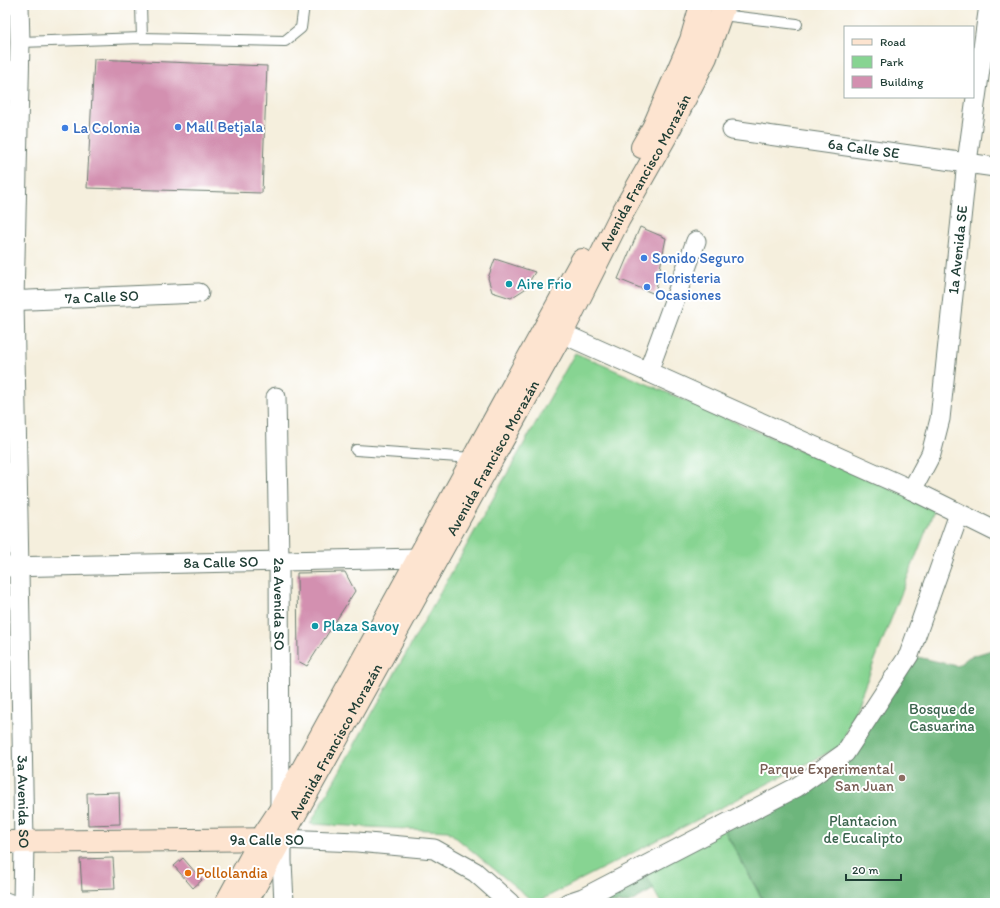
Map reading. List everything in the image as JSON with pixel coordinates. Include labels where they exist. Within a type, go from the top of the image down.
[{"type":"main road","name":"Avenida Francisco Morazán","points":[[659,132],[691,40],[701,5]]},
{"type":"main road","name":"Avenida Francisco Morazán","points":[[226,903],[272,839],[554,330],[659,132],[706,57],[723,10]]},
{"type":"main road","name":"Avenida Francisco Morazán","points":[[246,903],[272,839],[280,810],[428,558],[473,458],[554,330]]},
{"type":"main road","name":"9a Calle SO","points":[[15,842],[272,839]]},
{"type":"street","name":"3a Avenida SO","points":[[19,5],[12,42],[10,301],[15,842],[23,903]]},
{"type":"street","name":"1a Avenida SE","points":[[912,490],[931,454],[940,419],[967,162],[989,5]]},
{"type":"street","name":"6a Calle SE","points":[[732,130],[995,167]]},
{"type":"street","points":[[648,372],[696,241]]},
{"type":"street","name":"7a Calle SO","points":[[10,301],[199,293]]},
{"type":"street","points":[[554,330],[912,490],[995,531]]},
{"type":"street","name":"2a Avenida SO","points":[[276,397],[279,560],[280,810]]},
{"type":"street","points":[[568,903],[590,894],[797,787],[845,753],[909,655],[959,514]]},
{"type":"street","name":"8a Calle SO","points":[[12,567],[279,560],[428,558]]},
{"type":"street","points":[[272,839],[282,861],[284,903]]},
{"type":"street","name":"9a Calle SO","points":[[272,839],[357,842],[434,850],[475,872],[510,903]]},
{"type":"lane","points":[[141,5],[142,38]]},
{"type":"lane","points":[[12,42],[142,38],[285,41],[301,28],[304,5]]},
{"type":"lane","points":[[723,10],[797,24]]},
{"type":"lane","points":[[356,450],[473,458]]},
{"type":"lane","points":[[5,897],[20,903]]},
{"type":"green space","points":[[575,353],[935,508],[841,746],[535,903],[448,831],[310,824]]},
{"type":"green space","name":"Plantacion de Eucalipto","points":[[995,649],[995,903],[765,903],[722,826],[823,768],[909,655],[957,666],[969,657]]},
{"type":"green space","points":[[722,826],[764,903],[661,903],[641,868]]},
{"type":"green space","points":[[641,868],[654,889],[629,903],[576,903]]},
{"type":"building","name":"Mall Betjala","points":[[94,59],[267,66],[262,193],[87,188]]},
{"type":"building","points":[[640,227],[666,238],[655,294],[618,279]]},
{"type":"building","name":"Aire Frio","points":[[495,259],[535,272],[525,289],[511,298],[492,292],[488,278]]},
{"type":"building","name":"Plaza Savoy","points":[[345,572],[355,591],[307,666],[298,661],[297,573]]},
{"type":"building","points":[[119,792],[120,824],[88,825],[87,793]]},
{"type":"building","points":[[113,858],[115,889],[82,890],[80,859]]},
{"type":"building","name":"Pollolandia","points":[[183,858],[202,880],[193,888],[174,866]]},
{"type":"place","name":"Mall Betjala","points":[[178,127]]},
{"type":"place","name":"La Colonia","points":[[65,128]]},
{"type":"place","name":"Sonido Seguro","points":[[644,258]]},
{"type":"place","name":"Aire Frio","points":[[509,284]]},
{"type":"place","name":"Floristeria Ocasiones","points":[[647,287]]},
{"type":"place","name":"Plaza Savoy","points":[[315,626]]},
{"type":"place","name":"Parque Experimental San Juan","points":[[902,778]]},
{"type":"place","name":"Pollolandia","points":[[188,873]]},
{"type":"park label","name":"Bosque de Casuarina","points":[[942,718]]}]
